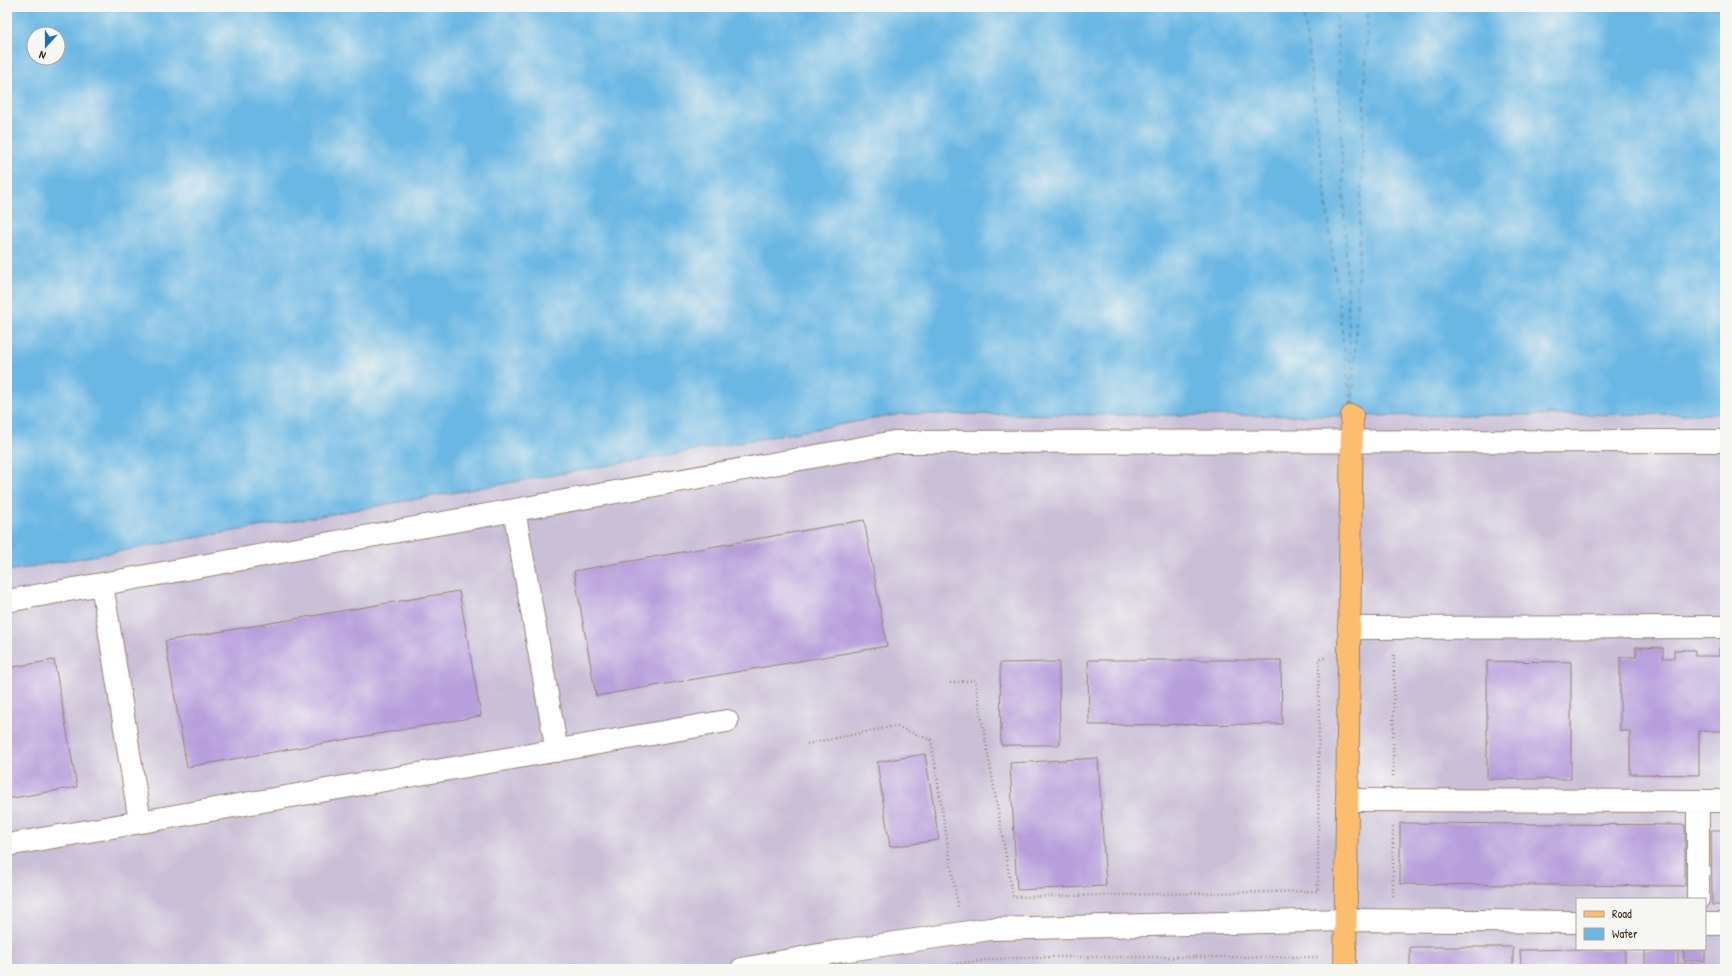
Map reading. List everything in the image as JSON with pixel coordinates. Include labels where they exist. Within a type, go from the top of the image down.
[{"type":"main road","points":[[1345,963],[1352,416]]},
{"type":"lane","points":[[7,601],[895,442],[1725,441]]},
{"type":"lane","points":[[514,510],[557,751]]},
{"type":"lane","points":[[102,584],[140,822]]},
{"type":"lane","points":[[1349,628],[1725,627]]},
{"type":"lane","points":[[7,845],[727,721]]},
{"type":"lane","points":[[1347,800],[1725,801]]},
{"type":"lane","points":[[1698,801],[1698,898]]},
{"type":"lane","points":[[742,969],[840,951],[990,929],[1345,920],[1576,922]]},
{"type":"lane","points":[[1706,924],[1725,924]]},
{"type":"path","points":[[950,683],[975,680],[1012,897],[1318,891],[1319,658],[1349,658]]},
{"type":"path","points":[[806,744],[895,726],[931,740],[959,908],[951,909]]},
{"type":"path","points":[[917,969],[994,959],[1052,957],[1345,963]]},
{"type":"shaded area","points":[[901,414],[1352,416],[1725,414],[1725,969],[7,969],[7,571]]},
{"type":"water","points":[[7,7],[1725,7],[1725,414],[1352,416],[901,414],[7,571]]},
{"type":"building","points":[[864,520],[887,646],[596,696],[574,571]]},
{"type":"building","points":[[459,591],[481,716],[187,767],[165,641]]},
{"type":"building","points":[[1636,647],[1663,648],[1663,658],[1674,658],[1674,650],[1695,650],[1695,656],[1719,656],[1719,648],[1725,647],[1725,731],[1699,731],[1699,775],[1630,774],[1630,731],[1620,731],[1620,657],[1636,657]]},
{"type":"building","points":[[54,660],[77,787],[7,799],[7,668]]},
{"type":"building","points":[[1088,660],[1281,660],[1282,724],[1089,725]]},
{"type":"building","points":[[1487,661],[1571,662],[1571,779],[1487,779]]},
{"type":"building","points":[[1059,662],[1060,745],[1001,745],[1000,663]]},
{"type":"building","points":[[925,754],[939,840],[890,847],[877,762]]},
{"type":"building","points":[[1098,758],[1106,886],[1017,890],[1010,763]]},
{"type":"building","points":[[1400,823],[1685,825],[1685,886],[1400,884]]},
{"type":"building","points":[[1711,830],[1725,830],[1725,905],[1712,905]]},
{"type":"building","points":[[1410,947],[1513,947],[1513,969],[1410,969]]},
{"type":"building","points":[[1520,950],[1625,950],[1625,969],[1521,969]]},
{"type":"building","points":[[1645,950],[1678,950],[1678,969],[1645,969]]},
{"type":"building","points":[[1684,950],[1705,950],[1705,961],[1684,961]]},
{"type":"building","points":[[1684,964],[1707,964],[1707,969],[1684,969]]},
{"type":"ferry route","points":[[1303,7],[1351,406]]},
{"type":"ferry route","points":[[1336,7],[1352,406]]},
{"type":"ferry route","points":[[1353,406],[1368,7]]}]
